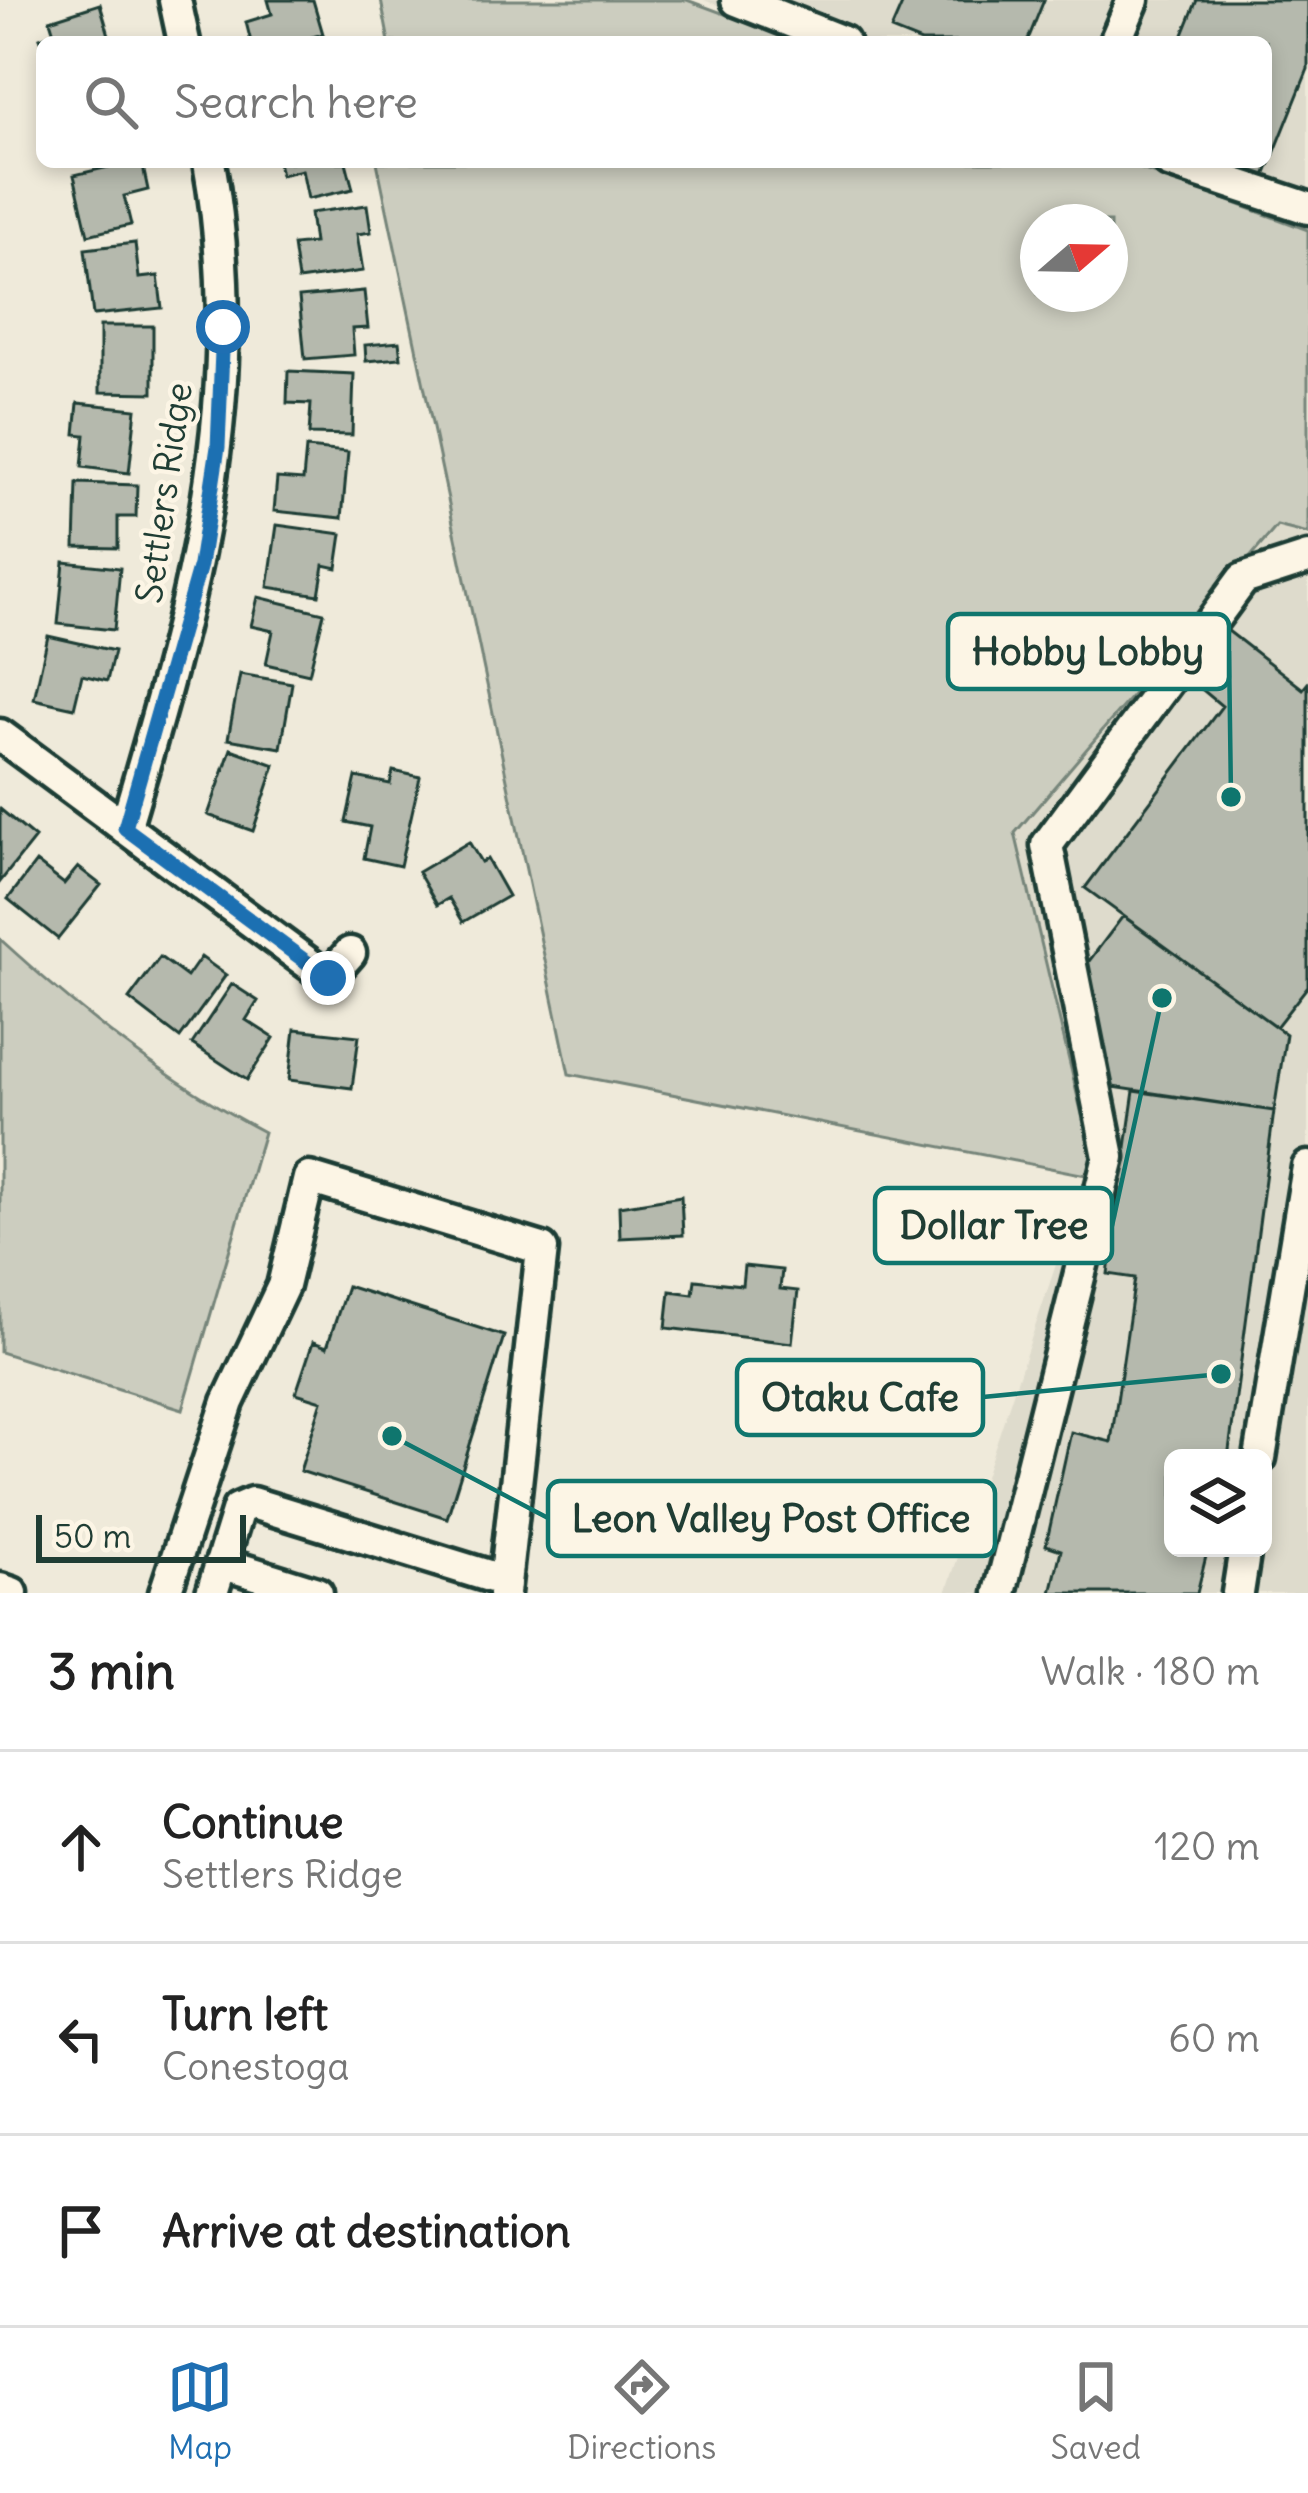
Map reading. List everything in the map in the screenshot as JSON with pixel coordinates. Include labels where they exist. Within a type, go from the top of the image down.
[{"type":"street","points":[[175,0],[183,36]]},
{"type":"street","points":[[737,0],[815,14],[837,36]]},
{"type":"street","points":[[1118,36],[1133,0]]},
{"type":"street","name":"Settlers Ridge","points":[[125,828],[200,565],[218,447],[223,327],[209,168]]},
{"type":"street","points":[[1187,168],[1308,208]]},
{"type":"street","points":[[1000,1593],[1109,1157],[1047,845],[1243,579],[1308,558]]},
{"type":"street","points":[[0,735],[328,978],[350,953]]},
{"type":"street","points":[[1261,1449],[1308,1167]]},
{"type":"street","points":[[165,1593],[228,1402],[284,1286],[309,1178],[542,1249],[505,1587],[252,1503],[238,1509],[212,1593]]},
{"type":"street","points":[[1238,1593],[1244,1557]]},
{"type":"street","points":[[221,1562],[316,1593]]},
{"type":"street","points":[[0,1589],[12,1593]]},
{"type":"shaded area","points":[[381,0],[687,0],[784,36],[388,36]]},
{"type":"shaded area","points":[[704,0],[1308,0],[1308,230],[1145,168],[1272,168],[1272,36],[799,36]]},
{"type":"shaded area","points":[[378,168],[1139,168],[1308,230],[1308,534],[1277,526],[1015,833],[1092,1157],[1086,1175],[569,1074]]},
{"type":"shaded area","points":[[1277,526],[1308,537],[1308,1593],[946,1593],[1092,1157],[1015,833]]},
{"type":"shaded area","points":[[0,939],[126,1044],[193,1091],[264,1132],[183,1409],[0,1352]]},
{"type":"building","points":[[268,0],[313,0],[323,34],[250,36],[246,22],[272,14]]},
{"type":"building","points":[[904,0],[1044,0],[1029,36],[906,36],[891,30]]},
{"type":"building","points":[[1197,0],[1308,0],[1308,69],[1272,159],[1272,36],[1182,36]]},
{"type":"building","points":[[100,4],[109,36],[46,36],[54,33],[50,20]]},
{"type":"building","points":[[104,168],[143,168],[148,190],[124,196],[131,225],[88,235],[74,175]]},
{"type":"building","points":[[279,168],[348,168],[353,189],[308,199],[302,170],[281,175]]},
{"type":"building","points":[[1245,168],[1268,168],[1265,176]]},
{"type":"building","points":[[367,205],[371,232],[357,234],[363,271],[298,280],[293,245],[314,243],[310,213]]},
{"type":"building","points":[[135,243],[139,278],[158,276],[162,308],[93,315],[85,249]]},
{"type":"building","points":[[364,291],[368,328],[352,329],[354,355],[305,359],[299,297]]},
{"type":"building","points":[[100,326],[153,326],[153,393],[100,392]]},
{"type":"building","points":[[399,342],[401,358],[366,361],[365,345]]},
{"type":"building","points":[[288,371],[354,374],[352,435],[309,434],[311,404],[287,403]]},
{"type":"building","points":[[78,403],[136,409],[129,473],[82,467],[85,435],[75,434]]},
{"type":"building","points":[[306,448],[348,452],[342,518],[274,511],[277,478],[303,480]]},
{"type":"building","points":[[77,483],[137,485],[136,517],[118,517],[118,548],[75,547]]},
{"type":"building","points":[[277,525],[342,534],[337,568],[324,565],[319,595],[268,587]]},
{"type":"building","points":[[64,562],[120,568],[114,630],[58,624]]},
{"type":"building","points":[[258,597],[324,613],[309,674],[266,664],[273,631],[251,626]]},
{"type":"building","points":[[1223,627],[1303,689],[1308,683],[1308,986],[1276,1027],[1085,888],[1222,706],[1186,676]]},
{"type":"building","points":[[48,636],[114,651],[107,681],[82,675],[74,708],[34,699]]},
{"type":"building","points":[[240,674],[292,683],[281,748],[228,739]]},
{"type":"building","points":[[231,749],[275,765],[253,831],[208,815]]},
{"type":"building","points":[[393,771],[420,777],[400,866],[364,858],[370,827],[346,822],[356,777],[390,784]]},
{"type":"building","points":[[0,809],[35,838],[0,882]]},
{"type":"building","points":[[469,842],[481,862],[487,859],[508,896],[463,922],[449,898],[437,905],[418,872]]},
{"type":"building","points":[[36,862],[64,884],[78,867],[101,885],[58,939],[8,899]]},
{"type":"building","points":[[1123,916],[1286,1034],[1274,1111],[1106,1086],[1083,969]]},
{"type":"building","points":[[160,957],[187,977],[201,957],[226,975],[180,1038],[129,999]]},
{"type":"building","points":[[232,984],[258,1001],[246,1020],[274,1038],[247,1080],[192,1044]]},
{"type":"building","points":[[295,1029],[359,1036],[352,1088],[289,1080]]},
{"type":"building","points":[[1134,1091],[1274,1111],[1229,1449],[1164,1449],[1164,1557],[1206,1557],[1197,1593],[1051,1593],[1061,1550],[1046,1545],[1071,1432],[1111,1442],[1135,1278],[1108,1274]]},
{"type":"building","points":[[681,1196],[683,1235],[620,1238],[619,1206]]},
{"type":"building","points":[[744,1266],[782,1270],[780,1289],[798,1291],[792,1343],[666,1328],[670,1291],[693,1294],[695,1280],[742,1285]]},
{"type":"building","points":[[347,1286],[504,1336],[447,1518],[300,1471],[322,1401],[296,1393],[313,1342],[327,1347]]},
{"type":"place","name":"Hobby Lobby","points":[[1231,797]]},
{"type":"place","name":"Dollar Tree","points":[[1162,998]]},
{"type":"place","name":"Otaku Cafe","points":[[1221,1374]]},
{"type":"place","name":"Leon Valley Post Office","points":[[392,1436]]},
{"type":"route","points":[[223,327],[218,447],[200,565],[125,828],[328,978]]}]
